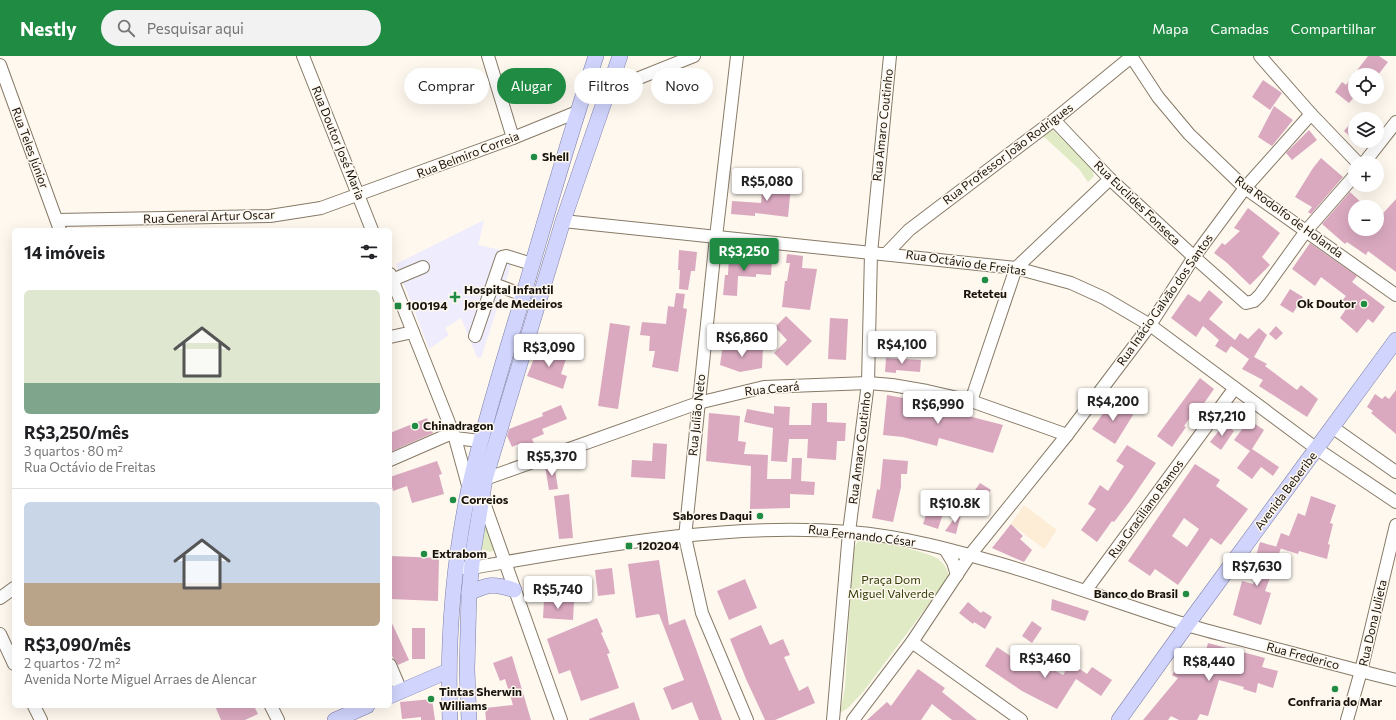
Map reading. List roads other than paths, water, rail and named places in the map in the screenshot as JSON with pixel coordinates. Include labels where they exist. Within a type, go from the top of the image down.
[{"type":"main road","points":[[450,720],[448,671],[456,568],[469,489],[480,441],[577,112],[596,56]]},
{"type":"main road","points":[[616,68],[620,56]]},
{"type":"main road","points":[[469,720],[467,669],[469,593],[471,568],[485,479],[563,220],[604,104]]},
{"type":"main road","name":"Avenida Beberibe","points":[[1119,720],[1186,625],[1396,340]]},
{"type":"main road","points":[[469,593],[492,584],[514,590]]},
{"type":"main road","points":[[396,694],[448,671]]},
{"type":"main road","points":[[335,720],[362,708]]},
{"type":"street","name":"Rua Doutor José Maria","points":[[303,56],[371,228]]},
{"type":"street","points":[[488,56],[513,138]]},
{"type":"street","points":[[643,76],[694,56]]},
{"type":"street","name":"Rua Julião Neto","points":[[738,56],[716,237],[685,536],[702,613],[747,720]]},
{"type":"street","name":"Rua Amaro Coutinho","points":[[834,720],[849,532],[856,489],[868,383],[870,253],[890,56]]},
{"type":"street","name":"Rua Professor João Rodrigues","points":[[887,253],[909,230],[1054,120],[1131,56]]},
{"type":"street","name":"Rua Rodolfo de Holanda","points":[[1131,56],[1158,97],[1189,134],[1245,188],[1396,295]]},
{"type":"street","points":[[1260,56],[1311,114],[1351,156]]},
{"type":"street","name":"Rua Teles Júnior","points":[[0,65],[59,225]]},
{"type":"street","name":"Rua Belmiro Correia","points":[[359,196],[513,138],[577,112]]},
{"type":"street","name":"Rua Inácio Galvão dos Santos","points":[[853,720],[912,642],[970,555],[1067,435],[1150,325],[1194,257],[1245,188],[1311,114]]},
{"type":"street","name":"Rua Euclides Fonseca","points":[[1054,120],[1110,179],[1246,303],[1254,300],[1260,294],[1306,231]]},
{"type":"street","points":[[1369,156],[1396,122]]},
{"type":"street","points":[[971,401],[1016,268],[1110,179]]},
{"type":"street","points":[[1306,231],[1348,182]]},
{"type":"street","name":"Rua General Artur Oscar","points":[[59,225],[270,216],[321,208],[359,196]]},
{"type":"street","name":"Rua Octávio de Freitas","points":[[563,220],[870,253],[887,253],[1016,268],[1071,283],[1104,298],[1150,325],[1316,449],[1396,502]]},
{"type":"street","points":[[475,336],[502,257],[506,256],[532,264]]},
{"type":"street","points":[[392,277],[423,267]]},
{"type":"street","points":[[392,280],[454,436],[469,489]]},
{"type":"street","points":[[494,284],[523,295]]},
{"type":"street","points":[[392,337],[413,332]]},
{"type":"street","name":"Rua Ceará","points":[[485,479],[698,403],[764,387],[868,383],[927,391],[971,401],[1067,435]]},
{"type":"street","name":"Rua Graciliano Ramos","points":[[1086,590],[1234,389]]},
{"type":"street","points":[[1332,427],[1396,472]]},
{"type":"street","points":[[392,459],[454,436],[480,441]]},
{"type":"street","points":[[482,497],[561,720]]},
{"type":"street","name":"Rua Dona Julieta","points":[[1347,720],[1361,672],[1396,525]]},
{"type":"street","name":"Rua Fernando César","points":[[456,568],[471,568],[552,553],[685,536],[785,529],[849,532],[926,544],[970,555],[1086,590],[1186,625]]},
{"type":"street","points":[[945,549],[953,562],[956,576]]},
{"type":"street","points":[[0,598],[12,589]]},
{"type":"street","name":"Rua Frederico","points":[[1186,625],[1396,680]]},
{"type":"street","points":[[0,634],[12,660]]},
{"type":"street","points":[[912,642],[1021,720]]},
{"type":"street","points":[[392,675],[396,694]]},
{"type":"street","points":[[35,708],[41,720]]},
{"type":"street","points":[[272,708],[278,720]]},
{"type":"street","points":[[828,720],[834,720]]},
{"type":"place","name":"Shell","points":[[534,157]]},
{"type":"place","name":"Reteteu","points":[[985,280]]},
{"type":"place","name":"Hospital Infantil Jorge de Medeiros","points":[[455,297]]},
{"type":"place","name":"Ok Doutor","points":[[1364,304]]},
{"type":"place","name":"100194","points":[[398,306]]},
{"type":"place","name":"Chinadragon","points":[[415,426]]},
{"type":"place","name":"Correios","points":[[453,500]]},
{"type":"place","name":"Sabores Daqui","points":[[760,516]]},
{"type":"place","name":"120204","points":[[629,546]]},
{"type":"place","name":"Extrabom","points":[[424,554]]},
{"type":"place","name":"Banco do Brasil","points":[[1186,594]]},
{"type":"place","name":"Confraria do Mar","points":[[1335,689]]},
{"type":"place","name":"Tintas Sherwin Williams","points":[[431,699]]},
{"type":"park label","name":"Praça Dom Miguel Valverde","points":[[891,587]]}]
